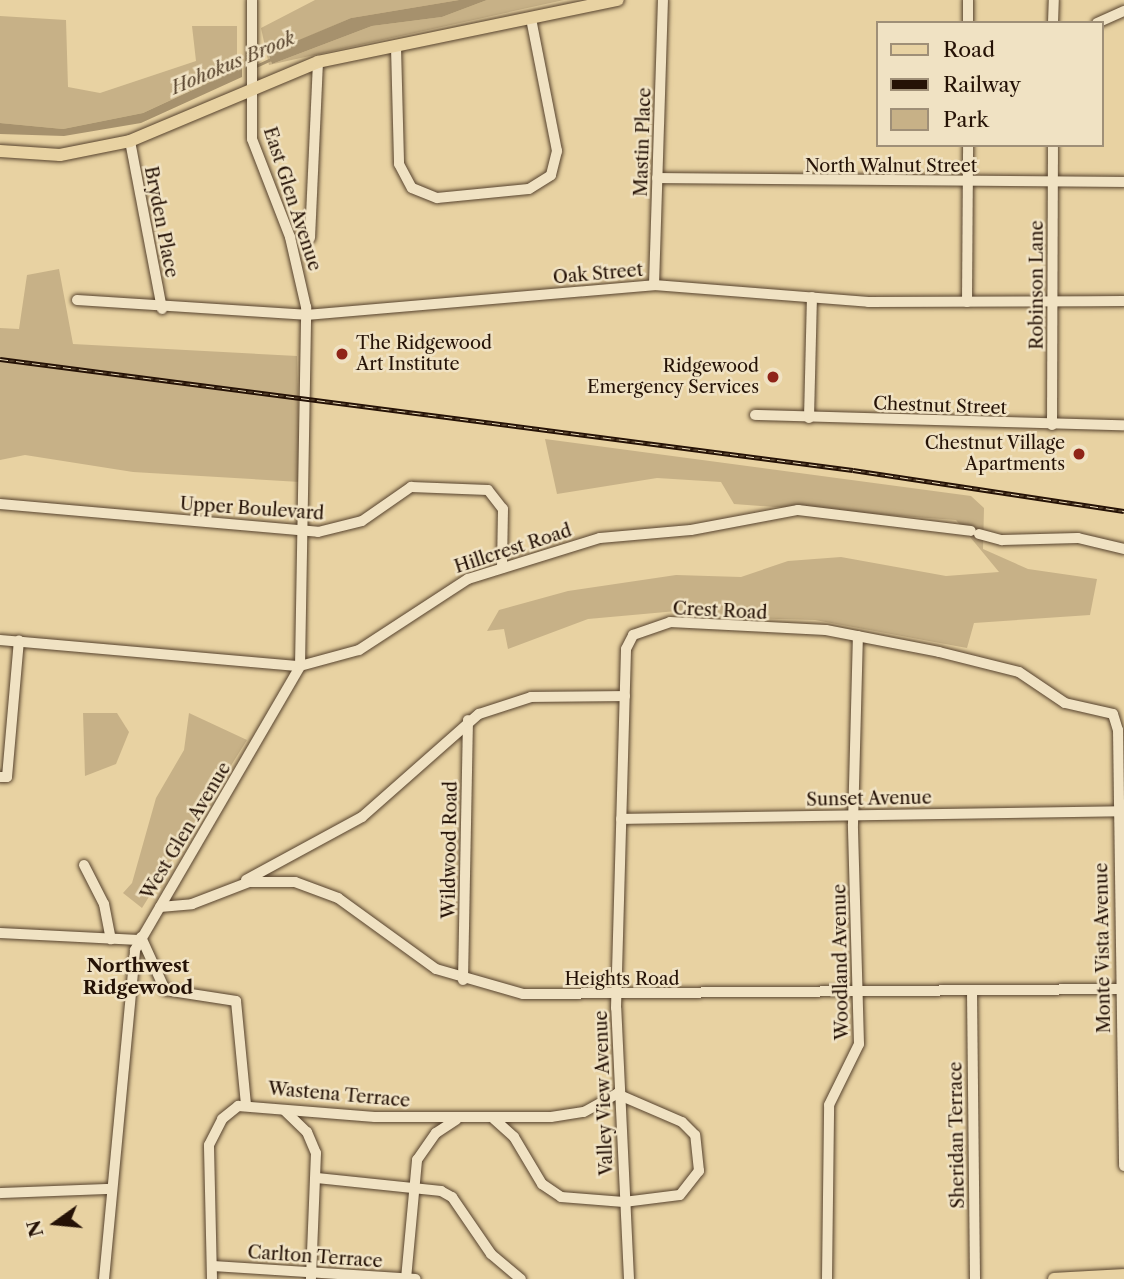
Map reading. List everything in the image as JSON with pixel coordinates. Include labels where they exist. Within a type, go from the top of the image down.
[{"type":"main road","points":[[0,151],[60,155],[130,141],[253,81],[318,62],[531,19],[570,6],[618,0]]},
{"type":"main road","points":[[1054,1279],[1124,1275]]},
{"type":"street","name":"East Glen Avenue","points":[[252,0],[253,139],[296,256],[306,315],[305,408]]},
{"type":"street","name":"Mastin Place","points":[[654,285],[663,0]]},
{"type":"street","points":[[968,0],[968,21]]},
{"type":"street","points":[[1054,0],[1054,21]]},
{"type":"street","points":[[1102,21],[1124,11]]},
{"type":"street","points":[[396,47],[398,164],[412,188],[437,198],[529,189],[551,175],[557,151],[531,19]]},
{"type":"street","points":[[310,238],[318,62]]},
{"type":"street","name":"Bryden Place","points":[[130,141],[162,309]]},
{"type":"street","points":[[967,302],[968,147]]},
{"type":"street","name":"Robinson Lane","points":[[1052,425],[1053,147]]},
{"type":"street","name":"North Walnut Street","points":[[657,178],[1124,182]]},
{"type":"street","name":"Oak Street","points":[[77,300],[162,309],[306,315],[654,285],[812,297],[967,302],[1124,301]]},
{"type":"street","points":[[809,418],[812,297]]},
{"type":"street","name":"West Glen Avenue","points":[[104,1279],[108,1189],[140,938],[300,666],[305,408]]},
{"type":"street","name":"Chestnut Street","points":[[755,415],[1124,425]]},
{"type":"street","name":"Upper Boulevard","points":[[0,504],[303,531],[350,527],[423,484],[488,490],[503,509],[502,568]]},
{"type":"street","name":"Hillcrest Road","points":[[0,639],[300,666],[359,650],[441,592],[502,568],[600,538],[691,530],[784,511],[975,533],[1002,540],[1078,538],[1124,549]]},
{"type":"street","name":"Crest Road","points":[[625,696],[628,642],[670,622],[859,636],[1019,672],[1065,703],[1113,714],[1121,730]]},
{"type":"street","name":"Woodland Avenue","points":[[827,1279],[830,1105],[857,1055],[853,816],[859,636]]},
{"type":"street","points":[[3,777],[19,641]]},
{"type":"street","points":[[234,886],[362,817],[468,720],[531,697],[625,696]]},
{"type":"street","name":"Valley View Avenue","points":[[625,696],[616,996],[617,1094],[629,1279]]},
{"type":"street","name":"Wildwood Road","points":[[463,980],[468,720]]},
{"type":"street","name":"Monte Vista Avenue","points":[[1121,730],[1117,811],[1124,1166]]},
{"type":"street","name":"Sunset Avenue","points":[[621,819],[1117,811]]},
{"type":"street","points":[[84,865],[104,904],[111,939]]},
{"type":"street","name":"Heights Road","points":[[160,907],[192,904],[234,886],[280,880],[324,891],[407,953],[463,980],[515,993],[616,996],[1120,989]]},
{"type":"street","points":[[0,933],[140,938],[165,990],[236,1001],[246,1104]]},
{"type":"street","name":"Sheridan Terrace","points":[[972,991],[975,1279]]},
{"type":"street","points":[[493,1119],[514,1137],[550,1191],[582,1203],[624,1202],[680,1195],[696,1179],[701,1152],[682,1122],[617,1094]]},
{"type":"street","name":"Wastena Terrace","points":[[212,1279],[209,1145],[222,1119],[246,1104],[493,1119],[565,1116],[617,1094]]},
{"type":"street","points":[[277,1106],[307,1132],[317,1178],[312,1276]]},
{"type":"street","points":[[406,1279],[412,1185],[427,1142],[459,1118]]},
{"type":"street","points":[[317,1178],[412,1185],[453,1197],[486,1248],[522,1279]]},
{"type":"street","points":[[0,1193],[108,1189]]},
{"type":"street","name":"Carlton Terrace","points":[[213,1266],[312,1276],[416,1279]]},
{"type":"green space","points":[[315,0],[459,0],[351,18],[268,54],[272,64],[372,26],[442,17],[487,0],[564,0],[269,65],[261,28]]},
{"type":"green space","points":[[0,16],[66,20],[68,87],[100,93],[196,61],[192,26],[237,26],[237,69],[143,113],[63,129],[0,123]]},
{"type":"green space","points":[[59,269],[73,344],[297,356],[300,482],[133,472],[25,455],[0,460],[0,328],[19,329],[27,275]]},
{"type":"green space","points":[[545,439],[971,496],[984,508],[983,549],[1028,569],[1097,579],[1090,615],[974,623],[967,648],[815,620],[715,617],[688,610],[588,619],[508,649],[504,629],[487,631],[499,610],[568,591],[676,575],[741,577],[788,561],[841,557],[946,576],[999,572],[956,520],[734,504],[721,482],[657,478],[557,494]]},
{"type":"green space","points":[[83,713],[117,713],[129,732],[116,764],[85,776]]},
{"type":"green space","points":[[189,713],[247,740],[142,908],[123,893],[132,883],[156,798],[184,750]]},
{"type":"shaded area","name":"Hohokus Brook","points":[[459,0],[487,0],[442,17],[372,26],[272,64],[268,53],[351,18]]},
{"type":"shaded area","points":[[242,67],[242,77],[141,123],[64,136],[0,134],[0,123],[63,129],[143,113]]},
{"type":"waterway","name":"Hohokus Brook","points":[[254,67],[273,58]]},
{"type":"railway","points":[[0,359],[853,470],[1124,511]]},
{"type":"place","name":"The Ridgewood Art Institute","points":[[342,354]]},
{"type":"place","name":"Ridgewood Emergency Services","points":[[773,377]]},
{"type":"place","name":"Chestnut Village Apartments","points":[[1079,454]]},
{"type":"district","name":"Northwest Ridgewood","points":[[138,977]]}]
